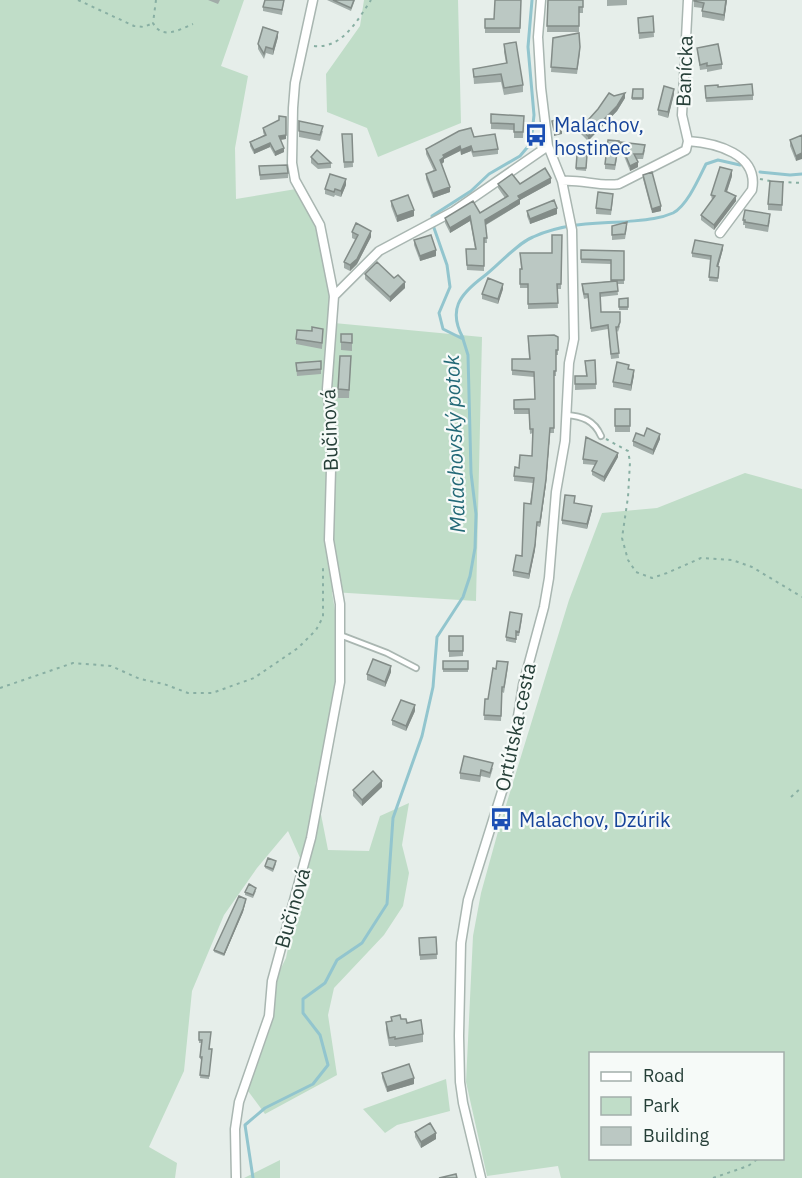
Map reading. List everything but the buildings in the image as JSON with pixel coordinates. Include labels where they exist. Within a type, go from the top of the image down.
[{"type":"street","name":"Bučinová","points":[[236,1178],[235,1129],[239,1102],[269,1016],[272,981],[311,838],[340,682],[340,604],[329,540],[332,434],[327,389],[334,296],[320,225],[295,180],[292,163],[295,83],[313,0]]},
{"type":"street","name":"Ortútska cesta","points":[[481,1178],[460,1082],[459,994],[463,921],[507,774],[523,685],[544,607],[549,578],[554,511],[565,441],[569,363],[574,336],[572,226],[562,181],[548,146],[538,37],[541,0]]},
{"type":"street","name":"Banícka","points":[[688,0],[682,115],[688,141]]},
{"type":"street","points":[[562,181],[575,180],[609,186],[619,184],[684,152],[688,141],[702,142],[745,160],[752,177],[752,190],[720,233]]},
{"type":"street","points":[[334,296],[380,251],[466,203],[548,146]]},
{"type":"lane","points":[[566,415],[586,418],[601,436]]},
{"type":"lane","points":[[340,635],[387,653],[416,668]]},
{"type":"path","points":[[78,0],[134,26],[144,27],[153,23]]},
{"type":"path","points":[[156,0],[153,23],[156,28],[167,33],[176,32],[193,24]]},
{"type":"path","points":[[305,45],[323,47],[338,41],[359,18],[371,0]]},
{"type":"path","points":[[752,177],[772,182],[802,183]]},
{"type":"path","points":[[601,436],[628,451],[630,462],[628,496],[622,538],[628,560],[636,572],[652,578],[701,558],[732,560],[752,567],[802,597]]},
{"type":"path","points":[[0,688],[73,663],[111,666],[140,679],[164,684],[188,693],[212,693],[254,678],[298,648],[316,630],[323,617],[323,565]]},
{"type":"path","points":[[791,796],[802,787]]},
{"type":"path","points":[[712,1178],[748,1166],[756,1160]]},
{"type":"green space","points":[[0,0],[244,0],[221,66],[248,76],[235,148],[236,199],[296,189],[324,230],[334,323],[482,337],[476,601],[332,592],[341,648],[332,734],[315,784],[328,850],[369,851],[380,816],[409,803],[402,845],[409,873],[403,906],[384,935],[334,988],[328,1015],[337,1075],[265,1114],[248,1091],[271,1026],[277,976],[286,958],[291,933],[310,884],[288,831],[257,868],[224,915],[192,991],[184,1071],[149,1147],[177,1163],[175,1178],[0,1178]]},
{"type":"green space","points":[[364,0],[458,0],[461,123],[378,157],[367,128],[327,112],[326,74],[360,26]]},
{"type":"green space","points":[[745,473],[802,489],[802,1178],[561,1178],[558,1166],[487,1176],[466,1082],[473,936],[481,893],[499,828],[569,600],[602,513],[657,508]]},
{"type":"green space","points":[[446,1079],[450,1111],[397,1125],[385,1133],[363,1109]]},
{"type":"green space","points":[[280,1160],[280,1178],[244,1178]]},
{"type":"waterway","name":"Malachovský potok","points":[[253,1178],[245,1125],[265,1108],[313,1084],[328,1065],[320,1035],[303,1013],[303,999],[325,983],[337,960],[362,943],[387,904],[393,818],[422,736],[433,687],[437,637],[463,597],[470,576],[475,548],[476,514],[471,473],[468,355],[463,339],[443,329],[439,313],[450,287],[447,265],[432,216],[471,191],[489,174],[520,156],[531,143],[534,115],[528,47],[532,0]]},
{"type":"waterway","points":[[463,338],[456,319],[456,311],[462,297],[527,240],[566,227],[642,220],[673,213],[692,191],[706,164],[718,160],[740,165]]},
{"type":"waterway","points":[[760,172],[802,174]]},
{"type":"place","name":"Malachov, hostinec","points":[[536,135]]},
{"type":"place","name":"Malachov, Dzúrik","points":[[501,819]]}]
